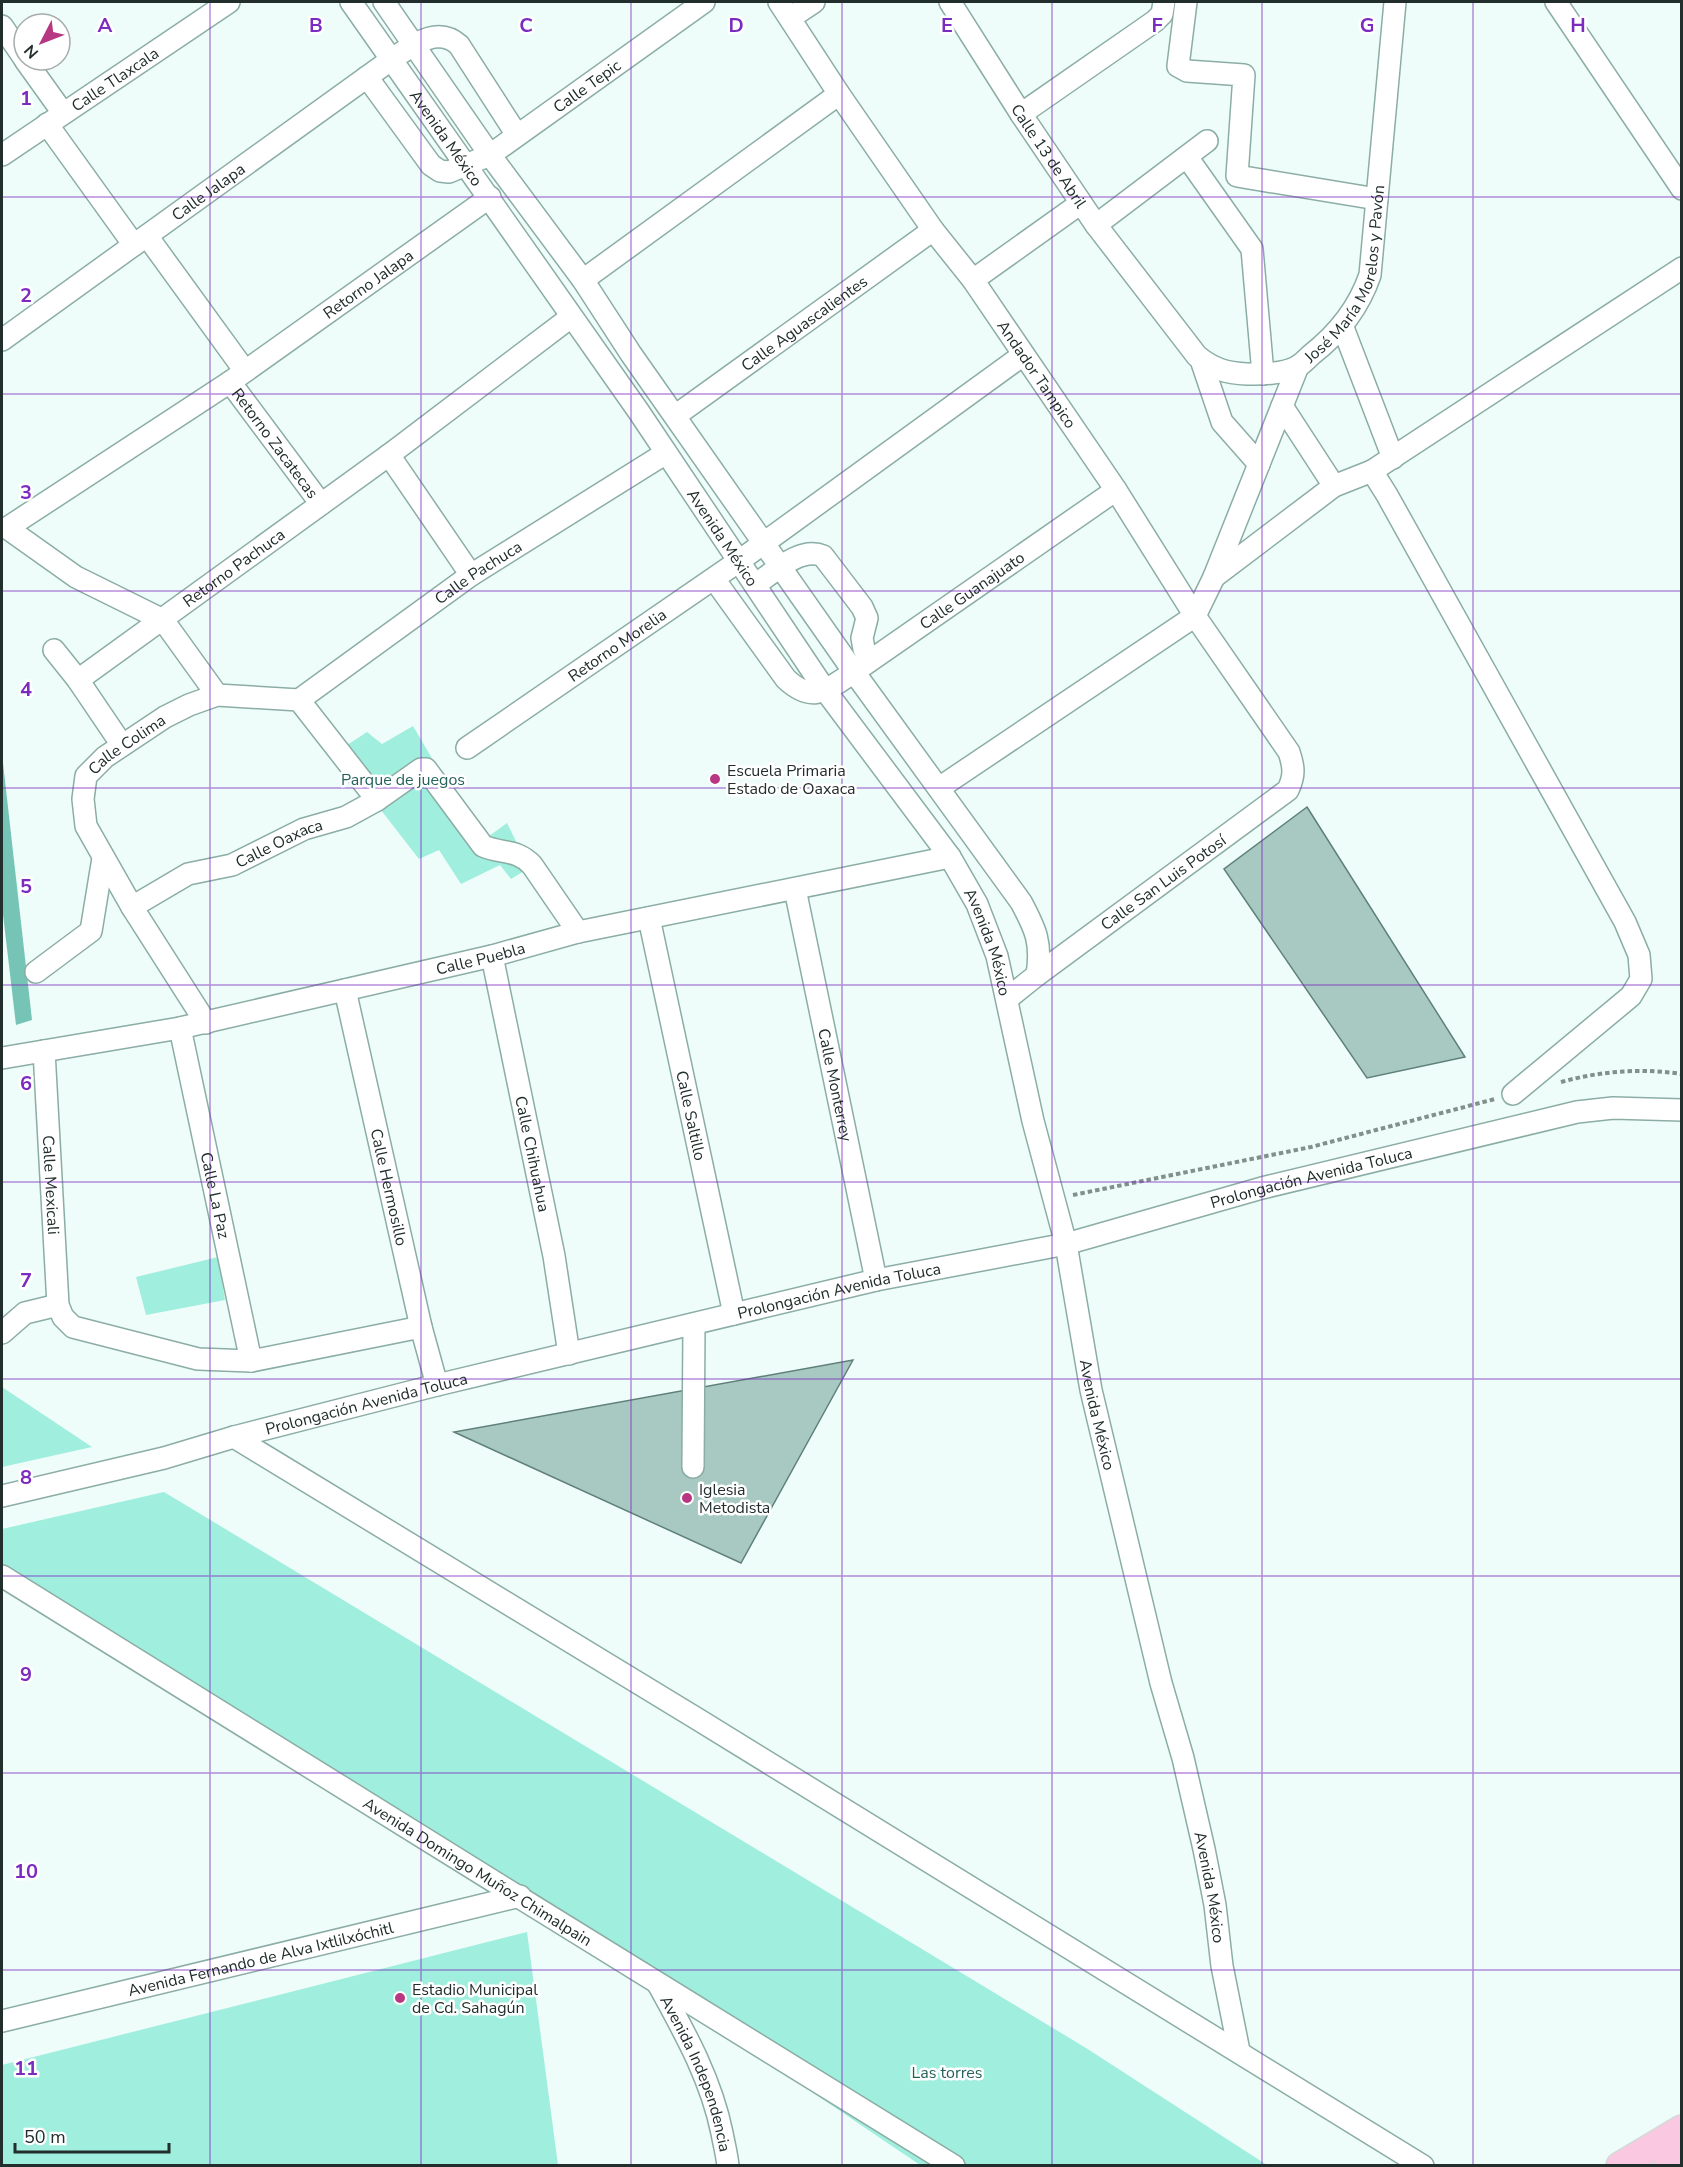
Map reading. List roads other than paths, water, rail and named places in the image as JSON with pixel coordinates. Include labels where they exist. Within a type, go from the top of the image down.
[{"type":"main road","points":[[1620,2166],[1682,2128]]},
{"type":"main road","points":[[1668,2166],[1682,2158]]},
{"type":"street","name":"Calle Tlaxcala","points":[[2,155],[229,2]]},
{"type":"street","name":"Avenida México","points":[[351,2],[490,197],[825,690],[950,857],[977,904],[997,956],[1033,1121],[1066,1244],[1091,1390],[1161,1683],[1183,1758],[1204,1849],[1215,1905],[1222,1966],[1239,2051]]},
{"type":"street","name":"Calle Tepic","points":[[367,77],[431,165],[440,171],[449,172],[490,155],[704,2]]},
{"type":"street","points":[[784,10],[814,2]]},
{"type":"street","points":[[1021,114],[1155,21],[1162,14],[1164,2]]},
{"type":"street","points":[[1186,2],[1178,66],[1187,71],[1244,75],[1237,176],[1377,199]]},
{"type":"street","name":"José María Morelos y Pavón","points":[[1156,306],[1201,360],[1213,369],[1240,374],[1280,372],[1298,366],[1331,339],[1363,295],[1370,275],[1395,2]]},
{"type":"street","points":[[1556,2],[1682,189]]},
{"type":"street","name":"Calle 13 de Abril","points":[[956,4],[1021,114],[1096,225],[1156,306]]},
{"type":"street","name":"Avenida México","points":[[395,5],[415,44],[490,155],[583,280],[631,354],[782,567],[862,667],[939,788],[1021,902],[1036,931],[1039,943],[1037,975]]},
{"type":"street","name":"Andador Tampico","points":[[784,10],[933,230],[973,280],[1116,490],[1195,616],[1289,752]]},
{"type":"street","points":[[2,26],[12,40]]},
{"type":"street","name":"Calle Jalapa","points":[[2,340],[392,59],[415,44],[435,35],[453,40],[459,45],[517,135]]},
{"type":"street","points":[[32,72],[55,118],[237,376]]},
{"type":"street","points":[[583,280],[840,94]]},
{"type":"street","points":[[1096,225],[1207,141]]},
{"type":"street","points":[[1186,157],[1252,249],[1263,374]]},
{"type":"street","name":"Retorno Jalapa","points":[[163,620],[76,577],[7,528],[237,376],[490,197]]},
{"type":"street","points":[[973,280],[1081,203]]},
{"type":"street","name":"Calle Aguascalientes","points":[[675,416],[933,230]]},
{"type":"street","points":[[1214,577],[1334,486],[1372,471],[1393,458],[1682,268]]},
{"type":"street","name":"Retorno Pachuca","points":[[78,680],[389,455],[571,317]]},
{"type":"street","points":[[1342,325],[1393,458]]},
{"type":"street","points":[[764,542],[1023,355]]},
{"type":"street","points":[[1201,360],[1222,422],[1259,465]]},
{"type":"street","points":[[939,788],[1195,616],[1214,577],[1298,366]]},
{"type":"street","name":"Retorno Zacatecas","points":[[237,376],[321,504]]},
{"type":"street","points":[[1282,406],[1334,486]]},
{"type":"street","name":"Calle Pachuca","points":[[299,700],[471,575],[666,453]]},
{"type":"street","points":[[389,455],[471,575]]},
{"type":"street","points":[[1372,471],[1625,922],[1639,955],[1641,979],[1631,996],[1513,1094]]},
{"type":"street","name":"Calle Guanajuato","points":[[825,690],[862,667],[1116,490]]},
{"type":"street","name":"Retorno Morelia","points":[[467,748],[714,579],[764,542]]},
{"type":"street","points":[[755,585],[805,553],[816,553],[823,556],[862,607],[867,618],[862,638],[864,649],[862,667]]},
{"type":"street","points":[[714,579],[786,680],[802,692],[811,694],[825,690]]},
{"type":"street","points":[[163,620],[217,695],[299,700],[377,800]]},
{"type":"street","points":[[54,650],[78,680],[122,745]]},
{"type":"street","name":"Calle Colima","points":[[206,1023],[103,858],[86,826],[83,799],[87,776],[105,757],[165,717],[217,695]]},
{"type":"street","name":"Calle San Luis Potosí","points":[[1007,999],[1288,790],[1293,779],[1294,768],[1289,752]]},
{"type":"street","name":"Calle Oaxaca","points":[[132,907],[188,874],[232,865],[304,829],[346,817],[377,800],[421,769],[426,769],[430,771],[477,841],[483,846],[517,853],[525,858],[578,932]]},
{"type":"street","name":"Calle Puebla","points":[[21,1054],[180,1029],[492,956],[578,932],[950,857]]},
{"type":"street","points":[[36,972],[91,931],[103,858]]},
{"type":"street","name":"Calle Monterrey","points":[[795,889],[876,1280]]},
{"type":"street","name":"Calle Saltillo","points":[[649,918],[734,1314]]},
{"type":"street","name":"Calle Chihuahua","points":[[492,956],[554,1256],[569,1354]]},
{"type":"street","name":"Calle Hermosillo","points":[[345,990],[421,1327],[437,1385]]},
{"type":"street","name":"Calle La Paz","points":[[180,1029],[251,1361]]},
{"type":"street","name":"Calle Mexicali","points":[[21,1054],[57,1309]]},
{"type":"street","name":"Prolongación Avenida Toluca","points":[[2,1496],[164,1458],[234,1437],[437,1385],[876,1280],[1066,1244],[1262,1188],[1577,1112],[1612,1108],[1682,1110]]},
{"type":"street","points":[[2,1333],[26,1313],[57,1309],[73,1327],[198,1359],[251,1361],[421,1327]]},
{"type":"street","points":[[693,1467],[694,1324]]},
{"type":"street","points":[[234,1437],[1239,2051],[1423,2166]]},
{"type":"street","name":"Avenida Domingo Muñoz Chimalpain","points":[[2,1576],[954,2166]]},
{"type":"street","name":"Avenida Fernando de Alva Ixtlilxóchitl","points":[[2,2021],[520,1896]]},
{"type":"street","name":"Avenida Independencia","points":[[658,1984],[694,2048],[708,2082],[719,2119],[728,2166]]},
{"type":"place","name":"Escuela Primaria Estado de Oaxaca","points":[[715,779]]},
{"type":"place","name":"Iglesia Metodista","points":[[687,1498]]},
{"type":"place","name":"Estadio Municipal de Cd. Sahagún","points":[[400,1998]]},
{"type":"park label","name":"Parque de juegos","points":[[403,779]]},
{"type":"park label","name":"Las torres","points":[[947,2072]]}]
